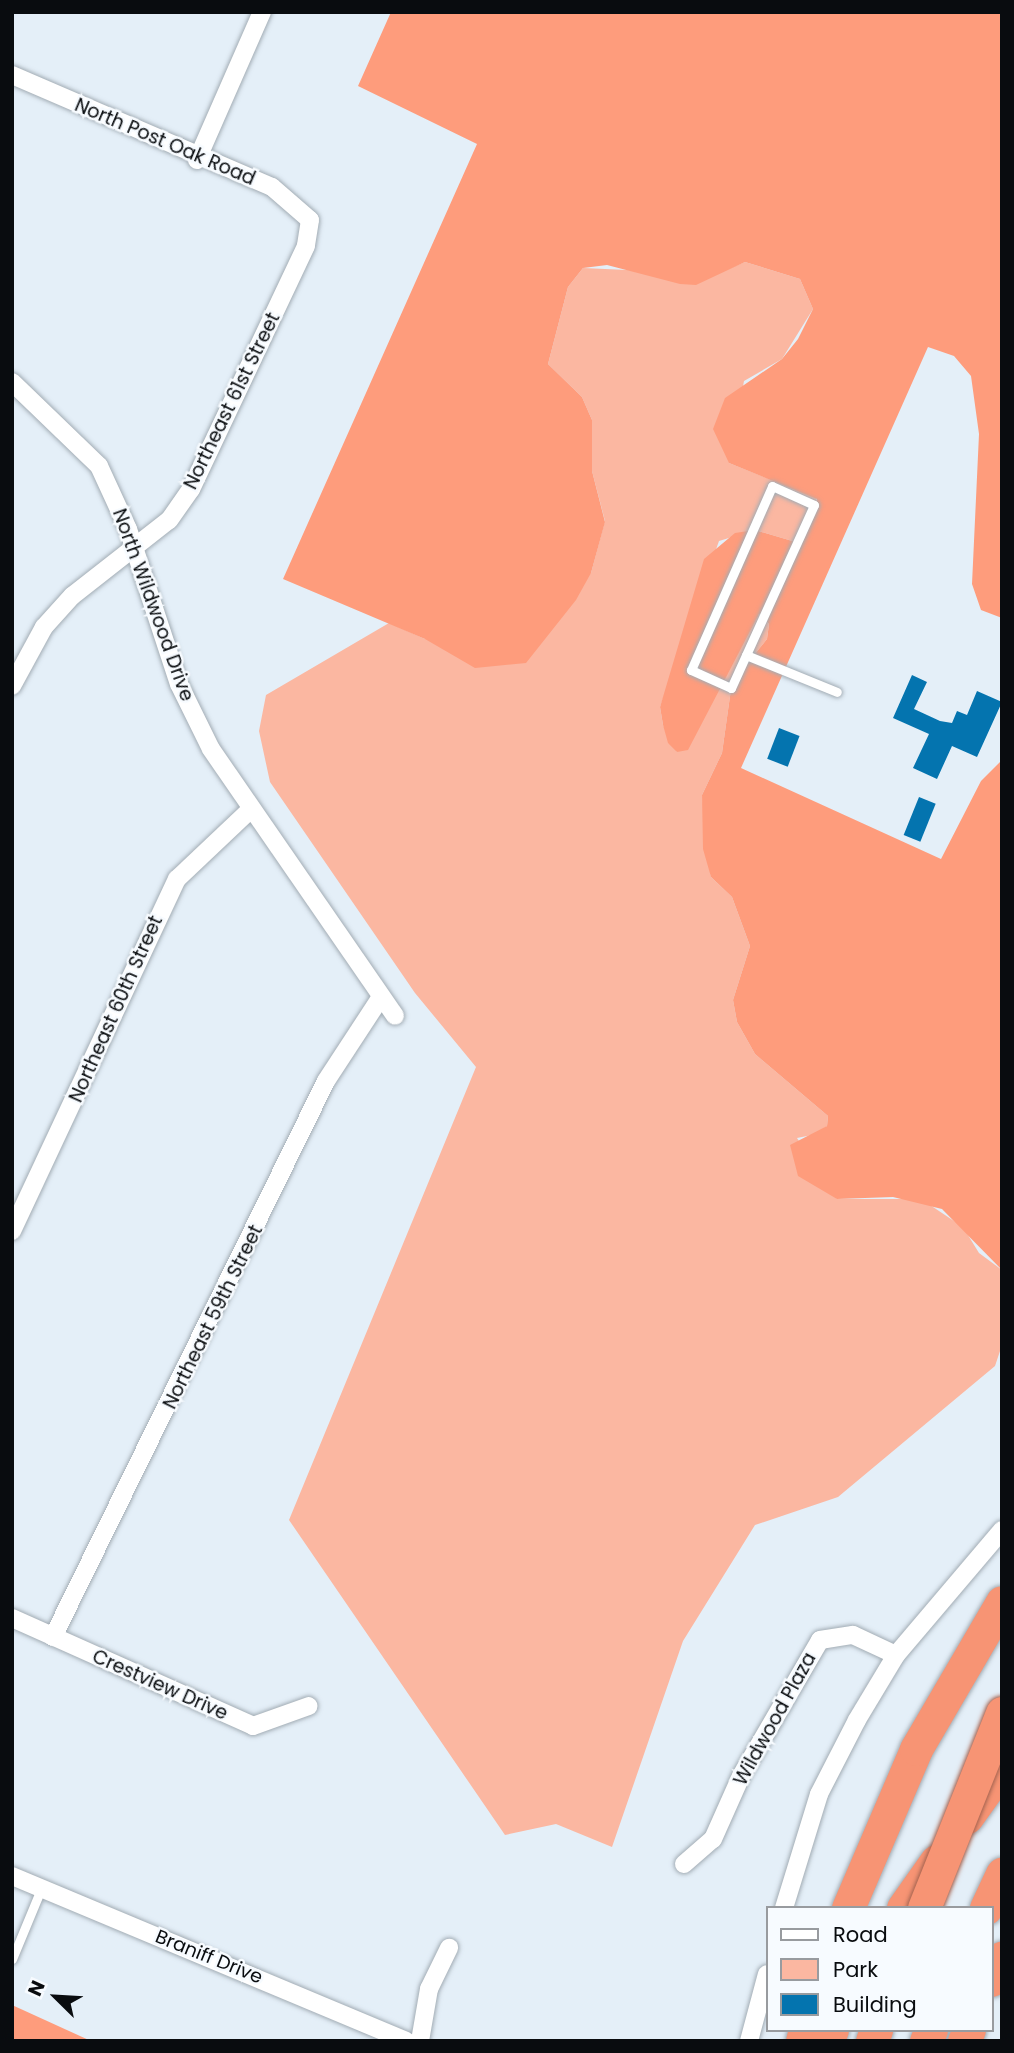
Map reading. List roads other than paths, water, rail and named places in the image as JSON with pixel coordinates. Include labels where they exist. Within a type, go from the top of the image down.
[{"type":"highway","points":[[849,1906],[916,1749],[1002,1602]]},
{"type":"highway","points":[[924,1906],[1002,1713]]},
{"type":"highway","points":[[904,1906],[1002,1768]]},
{"type":"highway","points":[[987,1906],[1002,1873]]},
{"type":"highway","points":[[993,1976],[1002,1957]]},
{"type":"street","points":[[197,160],[262,12]]},
{"type":"street","name":"North Post Oak Road","points":[[12,75],[197,160],[272,187],[310,220]]},
{"type":"street","name":"Northeast 61st Street","points":[[12,686],[58,612],[169,520],[205,464],[306,246],[310,220]]},
{"type":"street","name":"North Wildwood Drive","points":[[12,382],[99,466],[135,550],[179,684],[251,808],[379,1000],[395,1016]]},
{"type":"street","name":"Northeast 60th Street","points":[[12,1231],[177,879],[251,808]]},
{"type":"street","name":"Northeast 59th Street","points":[[53,1637],[326,1082],[379,1000]]},
{"type":"street","points":[[785,1906],[820,1794],[896,1655],[1002,1530]]},
{"type":"street","name":"Crestview Drive","points":[[12,1618],[253,1726],[309,1706]]},
{"type":"street","name":"Wildwood Plaza","points":[[684,1864],[713,1839],[747,1765],[820,1640],[853,1635],[896,1655]]},
{"type":"street","name":"Braniff Drive","points":[[12,1876],[406,2041]]},
{"type":"street","points":[[419,2041],[429,1989],[449,1948]]},
{"type":"street","points":[[750,2041],[766,1978]]},
{"type":"lane","points":[[772,486],[814,505],[746,655],[731,688],[691,670],[772,486]]},
{"type":"lane","points":[[746,655],[837,692]]},
{"type":"lane","points":[[12,1959],[41,1889]]}]
